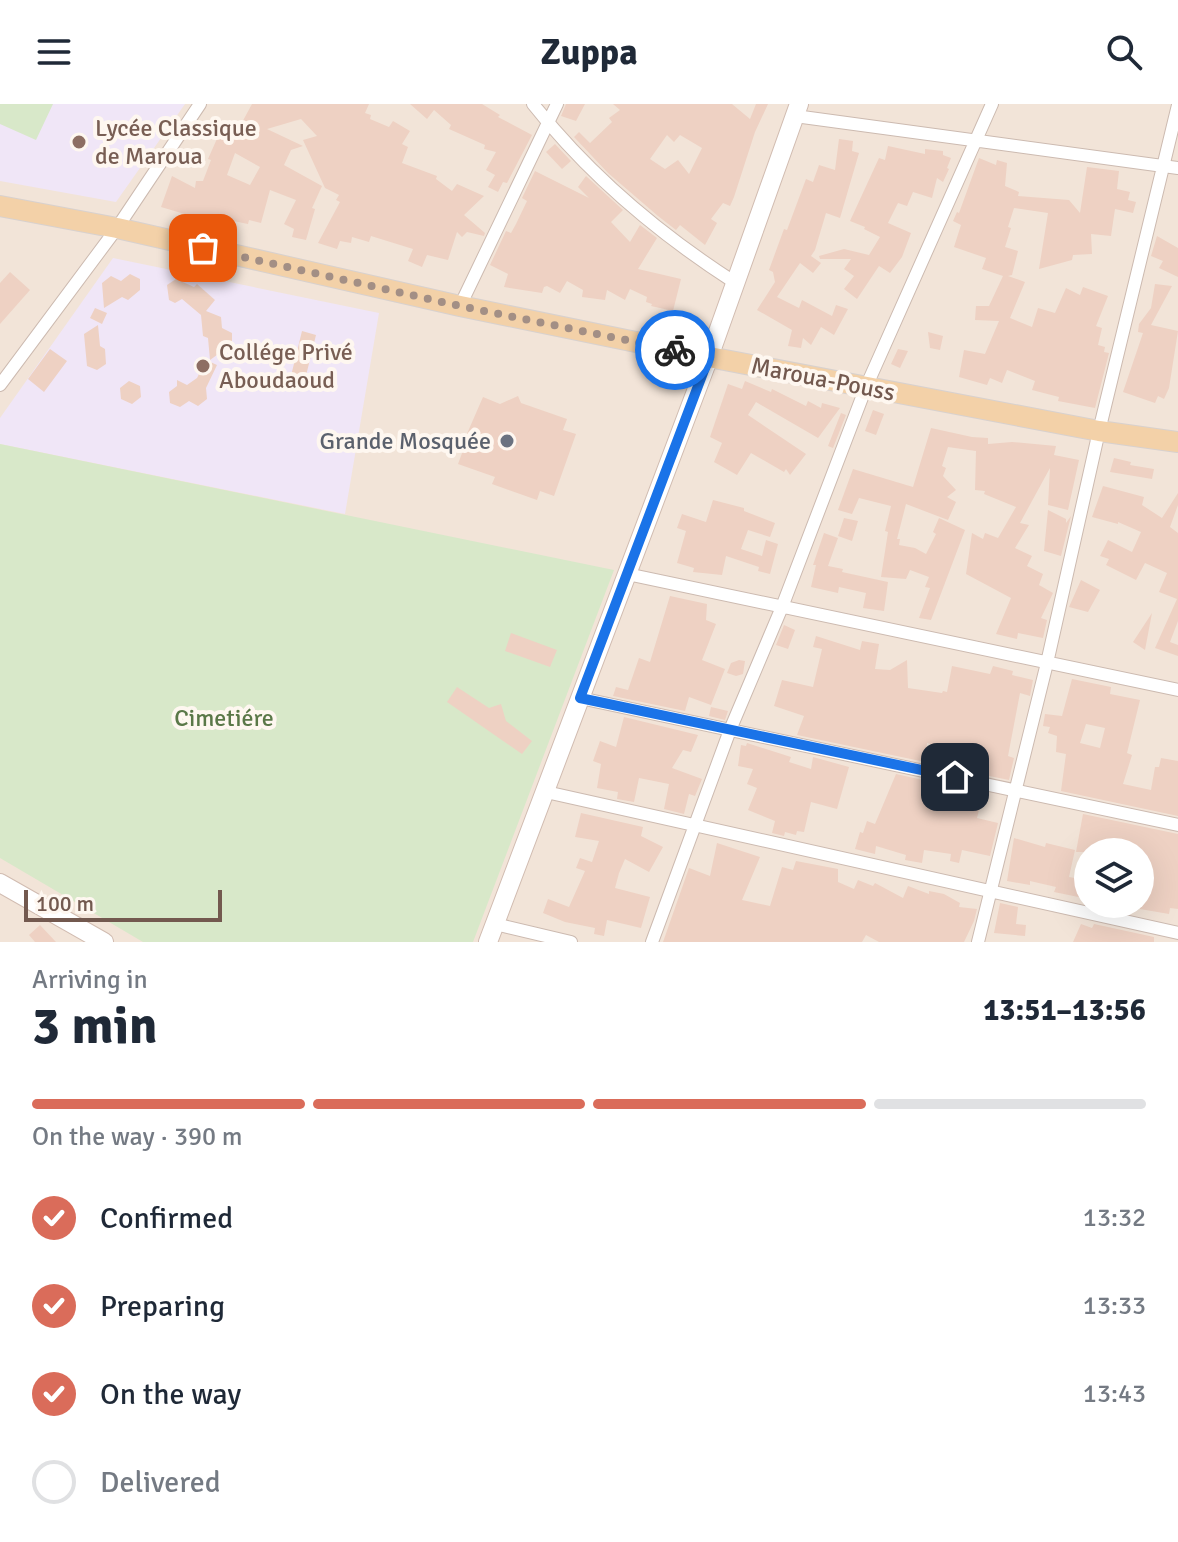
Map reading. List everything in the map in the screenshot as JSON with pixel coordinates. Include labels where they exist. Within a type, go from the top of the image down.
[{"type":"main road","points":[[491,933],[709,357],[797,110]]},
{"type":"main road","name":"Maroua-Pouss","points":[[0,206],[117,228],[460,306],[709,357],[1099,431],[1178,442]]},
{"type":"main road","points":[[0,883],[104,942]]},
{"type":"street","points":[[0,385],[117,228],[200,104]]},
{"type":"street","points":[[533,104],[575,155],[644,218],[734,282]]},
{"type":"street","points":[[460,306],[557,104]]},
{"type":"street","points":[[652,942],[730,730],[782,607],[866,387],[992,104]]},
{"type":"street","points":[[978,942],[1047,663],[1099,431],[1171,167],[1178,105]]},
{"type":"street","points":[[797,110],[975,141],[1171,167]]},
{"type":"street","points":[[627,574],[1178,690]]},
{"type":"street","points":[[580,698],[1178,825]]},
{"type":"street","points":[[546,792],[1178,933]]},
{"type":"street","points":[[491,933],[571,942]]},
{"type":"shaded area","points":[[0,104],[1178,104],[1178,942],[0,942]]},
{"type":"shaded area","name":"Lycée Classique de Maroua","points":[[0,104],[185,104],[116,202],[0,181]]},
{"type":"shaded area","name":"Collége Privé Aboudaoud","points":[[113,258],[379,313],[345,514],[0,444],[0,418]]},
{"type":"green space","points":[[0,104],[53,104],[36,140],[0,124]]},
{"type":"green space","name":"Cimetiére","points":[[0,444],[614,570],[473,942],[143,942],[0,858]]},
{"type":"building","points":[[252,104],[369,104],[365,113],[371,115],[370,119],[389,127],[393,121],[410,131],[402,144],[408,147],[402,163],[437,176],[436,179],[452,191],[457,184],[484,196],[464,215],[485,233],[484,236],[467,232],[462,237],[457,232],[448,260],[427,255],[422,267],[408,261],[413,249],[371,236],[369,242],[352,237],[351,243],[340,241],[337,249],[318,243],[340,202],[336,200],[339,195],[325,188],[303,140],[317,136],[301,119],[267,129],[303,146],[291,150],[284,165],[322,186],[312,208],[315,209],[306,240],[292,237],[294,229],[284,224],[296,200],[270,190],[261,223],[249,220],[248,224],[199,214],[198,218],[161,207],[172,176],[195,188],[196,181],[203,181],[211,160],[208,159],[220,132],[233,139]],"holes":[[[235,153],[260,167],[250,185],[227,175]]]},
{"type":"building","points":[[410,104],[482,104],[500,115],[498,117],[532,135],[507,183],[503,182],[498,192],[488,187],[495,175],[486,170],[496,152],[484,149],[485,145],[449,129],[451,125],[434,110],[427,119]]},
{"type":"building","points":[[566,104],[585,104],[576,121],[561,116]]},
{"type":"building","points":[[613,104],[732,104],[750,119],[756,104],[768,104],[755,132],[730,206],[723,203],[711,219],[717,223],[705,245],[680,225],[676,230],[658,216],[608,173],[574,137],[579,132],[590,143],[612,122],[609,118],[620,110]],"holes":[[[667,135],[674,142],[680,135],[702,148],[689,174],[678,160],[665,169],[650,159]]]},
{"type":"building","points":[[839,139],[853,141],[852,151],[859,153],[840,218],[826,213],[811,256],[821,263],[813,273],[800,263],[777,297],[799,308],[802,300],[832,316],[836,305],[848,309],[834,335],[821,327],[811,345],[803,338],[801,348],[788,346],[792,330],[757,310],[775,282],[773,272],[769,270],[806,179],[813,182],[819,165],[835,170]]},
{"type":"building","points":[[555,144],[571,161],[562,169],[546,152]]},
{"type":"building","points":[[888,146],[925,154],[925,149],[943,151],[943,155],[951,158],[949,169],[943,182],[937,178],[932,198],[913,192],[907,206],[898,203],[888,223],[911,233],[902,257],[890,273],[879,266],[857,299],[844,289],[854,276],[844,269],[851,259],[820,259],[819,256],[844,249],[869,255],[880,237],[850,221],[879,158],[885,160]]},
{"type":"building","points":[[979,158],[996,165],[997,160],[1007,163],[1005,186],[1019,192],[1018,196],[1069,200],[1080,213],[1087,167],[1119,171],[1117,189],[1130,192],[1128,200],[1136,202],[1133,213],[1115,209],[1111,236],[1091,234],[1092,254],[1073,255],[1072,260],[1039,269],[1048,213],[1014,208],[1008,227],[1011,228],[1005,247],[1018,251],[1012,275],[1008,276],[1025,282],[1010,318],[1032,327],[1038,308],[1055,313],[1066,288],[1080,295],[1083,287],[1108,296],[1096,326],[1102,328],[1098,345],[1105,347],[1104,352],[1109,353],[1095,408],[1058,401],[1059,397],[1032,390],[1035,381],[1007,370],[1002,383],[990,378],[987,385],[959,377],[964,350],[985,354],[999,321],[975,320],[976,306],[989,306],[1003,276],[982,269],[986,258],[954,247],[961,225],[953,221],[959,213]]},
{"type":"building","points":[[535,171],[589,198],[578,187],[586,176],[623,210],[611,222],[630,242],[640,225],[657,238],[638,269],[681,279],[673,311],[651,306],[646,302],[647,297],[630,289],[625,300],[607,290],[605,300],[582,297],[583,290],[567,281],[560,293],[547,286],[542,293],[504,287],[508,274],[490,265],[506,231],[511,233],[516,224],[527,201],[522,198]]},
{"type":"building","points":[[1157,236],[1178,248],[1178,277],[1159,268],[1163,261],[1151,256]]},
{"type":"building","points":[[10,272],[30,290],[0,324],[0,283]]},
{"type":"building","points":[[130,274],[140,279],[140,290],[128,300],[122,297],[104,308],[102,283],[111,276],[121,281]]},
{"type":"building","points":[[176,279],[194,287],[197,284],[215,300],[206,311],[221,317],[222,328],[232,333],[232,344],[210,360],[201,315],[182,299],[175,303],[169,300],[167,285]]},
{"type":"building","points":[[1155,284],[1172,286],[1151,325],[1178,331],[1169,388],[1164,399],[1158,396],[1155,403],[1123,392],[1143,333],[1138,332],[1139,324],[1151,308]]},
{"type":"building","points":[[95,308],[107,313],[102,324],[90,318]]},
{"type":"building","points":[[98,325],[106,364],[97,370],[87,366],[84,334]]},
{"type":"building","points":[[302,331],[316,335],[303,388],[289,384]]},
{"type":"building","points":[[928,332],[943,336],[940,350],[930,348]]},
{"type":"building","points":[[50,349],[67,361],[44,392],[28,379]]},
{"type":"building","points":[[898,349],[908,351],[900,368],[891,364]]},
{"type":"building","points":[[206,360],[217,365],[206,388],[207,399],[198,406],[189,401],[180,407],[170,403],[169,392],[177,386],[177,380],[187,385],[197,378]]},
{"type":"building","points":[[129,381],[140,386],[141,397],[132,404],[121,399],[120,388]]},
{"type":"building","points":[[745,381],[771,392],[772,389],[806,406],[808,401],[821,408],[822,403],[840,408],[818,438],[756,402],[748,415],[806,454],[790,475],[786,469],[784,472],[751,453],[737,475],[714,462],[722,443],[710,437],[728,384],[742,389]]},
{"type":"building","points":[[518,396],[521,403],[567,419],[563,430],[576,434],[554,496],[540,491],[537,500],[492,484],[495,477],[458,464],[483,397],[500,404]]},
{"type":"building","points":[[873,410],[884,414],[876,435],[865,431]]},
{"type":"building","points":[[841,413],[846,415],[833,448],[828,446]]},
{"type":"building","points":[[931,428],[988,438],[988,444],[1012,442],[1056,446],[1054,455],[1079,460],[1068,510],[1048,505],[1050,468],[1020,523],[1029,525],[1015,548],[1032,556],[1027,566],[1043,574],[1039,585],[1053,593],[1041,618],[1047,620],[1043,638],[1018,633],[1017,639],[996,634],[1011,598],[966,574],[972,533],[983,539],[985,533],[998,538],[1016,507],[984,494],[985,491],[975,490],[976,451],[948,447],[942,466],[946,468],[943,476],[956,490],[947,497],[956,502],[948,520],[906,504],[897,539],[900,539],[899,545],[926,554],[936,534],[933,532],[939,518],[965,530],[931,620],[919,618],[930,588],[925,587],[929,577],[910,570],[906,579],[881,577],[888,532],[885,531],[891,506],[859,498],[852,514],[838,510],[853,469],[913,487]]},
{"type":"building","points":[[1114,458],[1131,462],[1130,465],[1154,469],[1152,479],[1110,472]]},
{"type":"building","points":[[1103,486],[1144,497],[1142,505],[1162,518],[1178,493],[1178,505],[1170,527],[1178,533],[1178,621],[1170,642],[1178,645],[1178,656],[1155,648],[1177,599],[1159,592],[1167,573],[1145,563],[1136,580],[1106,565],[1109,559],[1100,556],[1108,540],[1132,552],[1141,532],[1118,522],[1092,517]]},
{"type":"building","points":[[713,500],[744,508],[744,511],[775,523],[770,537],[748,530],[741,549],[762,556],[766,540],[778,544],[770,574],[726,556],[722,575],[693,572],[694,568],[677,563],[686,531],[677,528],[682,514],[706,522]]},
{"type":"building","points":[[1048,510],[1066,519],[1066,523],[1071,516],[1061,556],[1044,551]]},
{"type":"building","points":[[844,518],[858,521],[852,541],[838,536]]},
{"type":"building","points":[[824,533],[838,538],[828,566],[888,582],[884,611],[863,608],[866,593],[839,587],[838,593],[811,587],[816,565],[813,565]]},
{"type":"building","points":[[1081,580],[1100,590],[1088,612],[1069,607]]},
{"type":"building","points":[[670,596],[707,604],[706,620],[716,624],[702,660],[725,669],[711,705],[689,697],[685,711],[613,696],[616,687],[628,690],[639,658],[650,662]]},
{"type":"building","points":[[1152,613],[1145,650],[1133,642]]},
{"type":"building","points":[[784,625],[795,630],[788,649],[776,645]]},
{"type":"building","points":[[511,633],[557,650],[550,667],[505,651]]},
{"type":"building","points":[[816,636],[860,650],[862,641],[879,644],[875,669],[890,670],[907,660],[908,688],[947,692],[952,666],[990,674],[993,666],[1033,680],[1030,696],[1020,693],[1008,756],[1014,758],[1009,780],[960,770],[962,753],[927,743],[925,762],[797,735],[804,716],[774,706],[782,680],[813,687],[822,649],[813,647]]},
{"type":"building","points":[[745,661],[743,674],[736,676],[727,673],[731,663]]},
{"type":"building","points":[[1072,679],[1111,687],[1110,694],[1140,700],[1127,753],[1132,755],[1123,784],[1151,790],[1155,767],[1159,767],[1161,758],[1178,761],[1178,816],[1061,791],[1066,754],[1056,752],[1057,736],[1048,733],[1050,727],[1043,726],[1045,714],[1062,716]],"holes":[[[1086,724],[1105,728],[1100,748],[1080,743]]]},
{"type":"building","points":[[457,687],[489,708],[501,704],[506,721],[532,741],[522,754],[447,702]]},
{"type":"building","points":[[711,707],[728,711],[725,720],[709,716]]},
{"type":"building","points":[[624,717],[698,735],[691,752],[683,750],[672,768],[702,779],[695,796],[689,794],[684,814],[664,809],[669,784],[639,778],[634,802],[617,799],[618,792],[597,788],[601,764],[593,761],[600,741],[616,747]]},
{"type":"building","points":[[747,743],[791,757],[789,762],[811,769],[813,757],[849,767],[837,809],[811,802],[804,832],[797,831],[796,835],[785,832],[784,836],[772,833],[775,821],[748,810],[757,788],[747,784],[753,769],[738,766],[741,745],[746,746]]},
{"type":"building","points":[[896,774],[968,790],[967,795],[971,799],[981,802],[977,818],[998,823],[990,856],[962,850],[959,863],[950,861],[951,854],[924,850],[922,863],[905,860],[906,855],[876,846],[875,854],[855,849],[867,821],[875,824]]},
{"type":"building","points":[[581,813],[643,827],[641,836],[663,847],[649,872],[625,859],[619,873],[615,888],[650,897],[641,928],[607,920],[604,936],[594,934],[595,928],[565,922],[543,913],[548,899],[569,907],[585,871],[576,868],[580,858],[592,862],[599,841],[575,837]]},
{"type":"building","points":[[1083,814],[1178,834],[1178,909],[1170,908],[1169,914],[1154,911],[1154,838],[1079,838]]},
{"type":"building","points":[[1014,838],[1045,847],[1046,843],[1074,850],[1069,877],[1074,878],[1074,896],[1054,892],[1056,887],[1030,881],[1030,885],[1007,881]]},
{"type":"building","points":[[717,843],[760,857],[742,900],[770,906],[782,867],[793,870],[796,861],[838,869],[838,882],[854,889],[858,880],[873,886],[875,883],[903,898],[908,886],[929,894],[929,891],[944,894],[960,903],[959,907],[977,909],[974,921],[964,942],[879,942],[866,935],[862,942],[663,942],[689,868],[710,876]]},
{"type":"building","points":[[1000,903],[1018,907],[1016,924],[1026,925],[1025,936],[994,933]]},
{"type":"building","points":[[1081,924],[1154,937],[1154,942],[1073,942]]},
{"type":"building","points":[[40,925],[56,942],[35,942],[29,935]]},
{"type":"way so far","points":[[203,248],[460,306],[675,350]]},
{"type":"place","name":"Lycée Classique de Maroua","points":[[79,142]]},
{"type":"place","name":"Collége Privé Aboudaoud","points":[[203,366]]},
{"type":"place","name":"Grande Mosquée","points":[[507,441]]},
{"type":"route","points":[[675,350],[709,357],[580,698],[955,777]]}]
